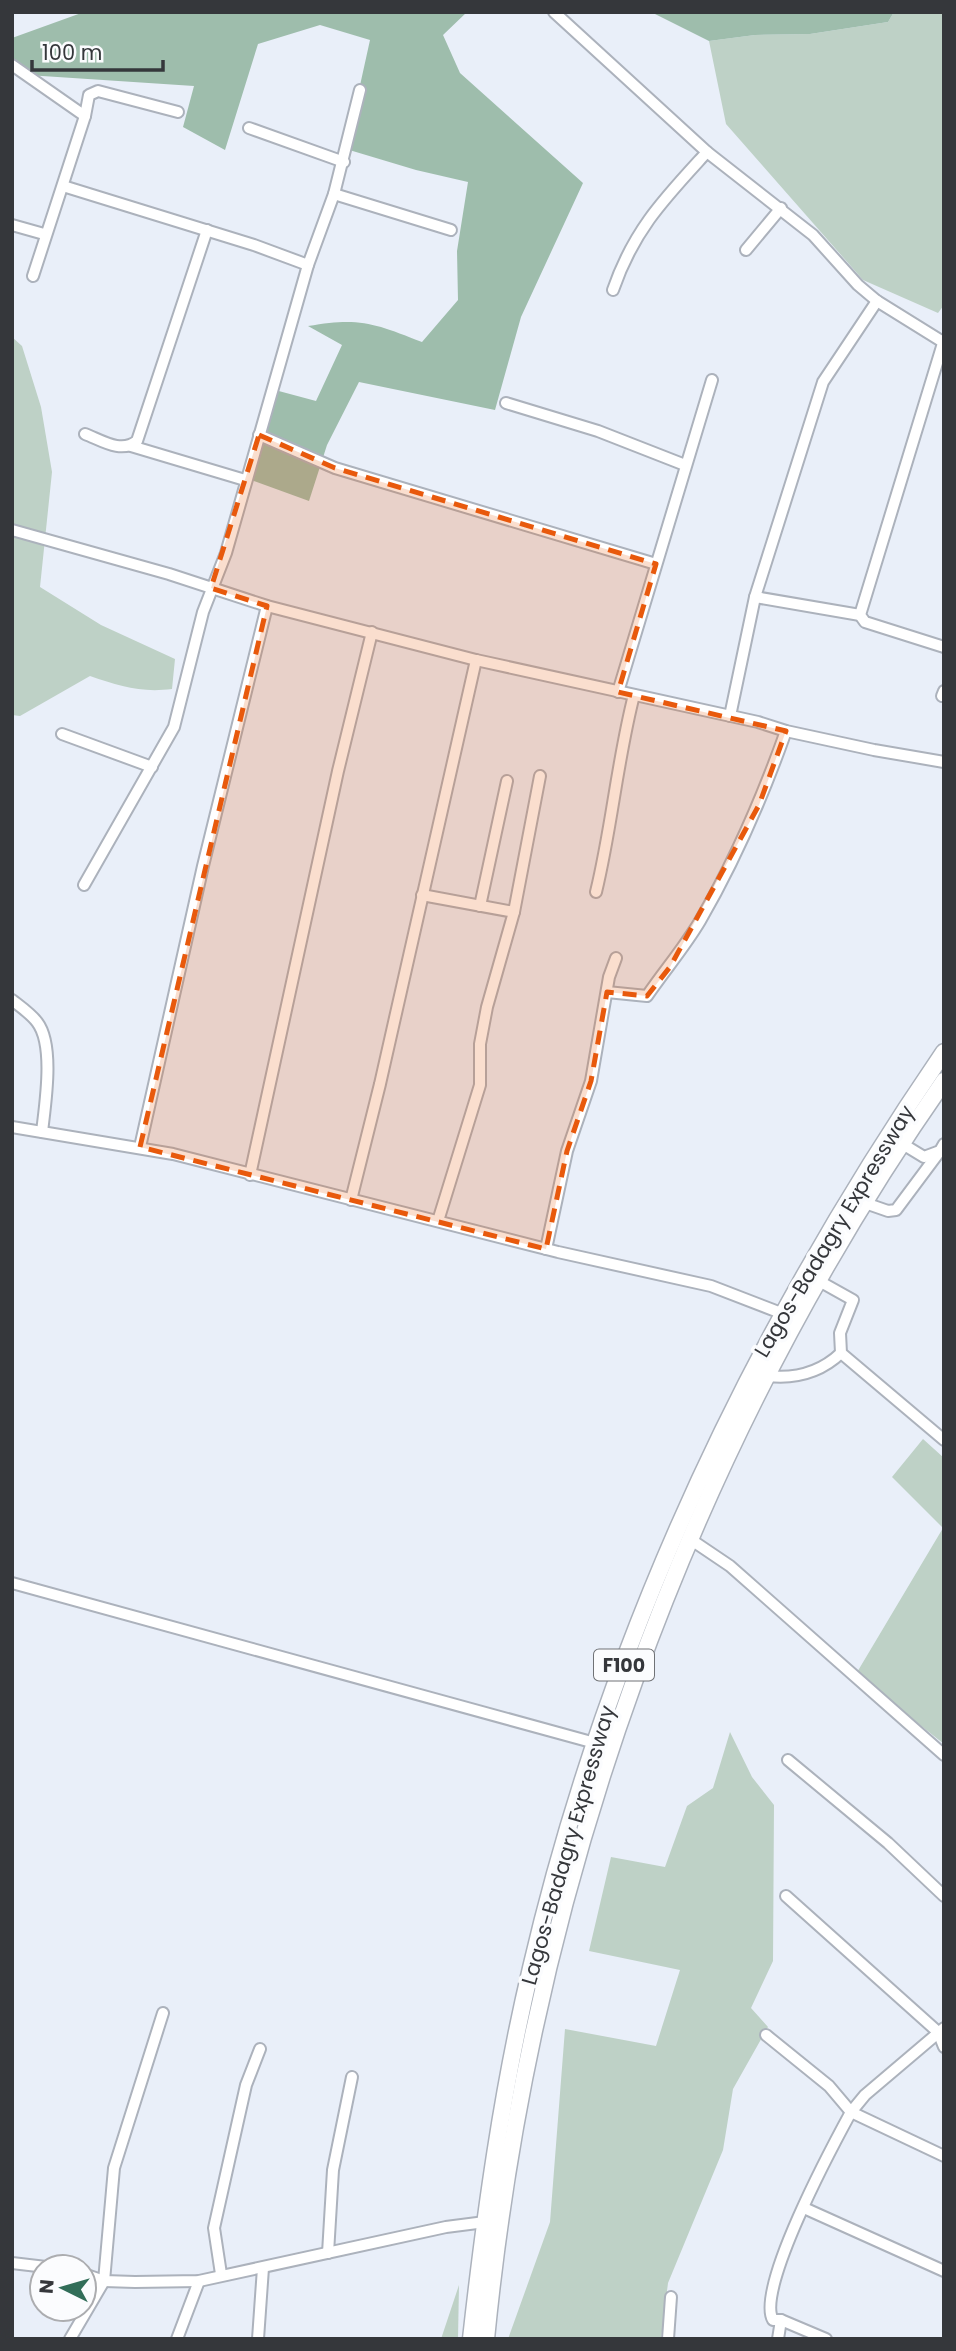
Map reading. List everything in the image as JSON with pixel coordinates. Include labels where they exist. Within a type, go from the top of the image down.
[{"type":"highway","name":"Lagos-Badagry Expressway","points":[[471,2339],[498,2128],[531,1965],[595,1743],[657,1580],[709,1455],[781,1313],[853,1190],[944,1052]]},
{"type":"highway","name":"Lagos-Badagry Expressway","points":[[486,2339],[507,2171],[549,1965],[605,1763],[645,1650],[690,1539],[736,1438],[768,1377],[819,1281],[865,1203],[901,1143],[944,1082]]},
{"type":"street","points":[[554,12],[707,152],[813,235],[858,285],[877,301],[943,341],[860,615]]},
{"type":"street","points":[[12,65],[85,116]]},
{"type":"street","points":[[84,885],[152,767],[181,709],[203,612],[226,553],[308,265],[344,162],[360,90]]},
{"type":"street","points":[[33,276],[44,234],[64,186],[89,95],[98,91],[178,113]]},
{"type":"street","points":[[249,128],[344,162]]},
{"type":"street","points":[[612,290],[624,257],[648,217],[707,152]]},
{"type":"street","points":[[64,186],[207,230],[308,265]]},
{"type":"street","points":[[334,194],[451,230]]},
{"type":"street","points":[[746,250],[780,208]]},
{"type":"street","points":[[12,225],[44,234]]},
{"type":"street","points":[[131,446],[137,442],[207,230]]},
{"type":"street","points":[[730,716],[755,597],[822,382],[877,301]]},
{"type":"street","points":[[618,692],[712,380]]},
{"type":"street","points":[[506,403],[598,431],[685,465]]},
{"type":"street","points":[[85,434],[121,447],[131,446],[245,480]]},
{"type":"street","points":[[259,435],[335,467],[656,564]]},
{"type":"street","points":[[12,530],[267,607],[476,660],[730,716],[786,732],[944,762]]},
{"type":"street","points":[[755,597],[860,615],[865,622],[944,647]]},
{"type":"street","points":[[140,1147],[203,866],[267,607]]},
{"type":"street","points":[[250,1175],[338,771],[372,632]]},
{"type":"street","points":[[351,1200],[476,660]]},
{"type":"street","points":[[596,892],[611,825],[616,767],[634,695]]},
{"type":"street","points":[[607,992],[647,996],[670,967],[699,921],[759,805],[786,732]]},
{"type":"street","points":[[62,734],[152,767]]},
{"type":"street","points":[[438,1221],[480,1085],[482,1030],[514,912],[540,776]]},
{"type":"street","points":[[480,906],[507,781]]},
{"type":"street","points":[[422,895],[514,912]]},
{"type":"street","points":[[546,1249],[567,1151],[591,1081],[616,958]]},
{"type":"street","points":[[12,1000],[39,1024],[46,1047],[47,1089],[42,1132]]},
{"type":"street","points":[[12,1127],[140,1147],[546,1249],[711,1286],[781,1313]]},
{"type":"street","points":[[901,1143],[925,1157],[942,1147]]},
{"type":"street","points":[[865,1203],[896,1210],[942,1147]]},
{"type":"street","points":[[819,1281],[853,1300],[840,1333],[841,1353],[944,1440]]},
{"type":"street","points":[[768,1377],[786,1378],[810,1373],[828,1365],[841,1353]]},
{"type":"street","points":[[690,1539],[730,1566],[944,1755]]},
{"type":"street","points":[[12,1583],[595,1743]]},
{"type":"street","points":[[788,1760],[888,1843],[944,1896]]},
{"type":"street","points":[[786,1896],[941,2030],[944,2047]]},
{"type":"street","points":[[70,2339],[104,2281],[114,2168],[163,2014]]},
{"type":"street","points":[[826,2339],[780,2320],[773,2320],[770,2315],[782,2254],[851,2112],[865,2095],[941,2030]]},
{"type":"street","points":[[766,2035],[829,2086],[851,2112],[944,2155]]},
{"type":"street","points":[[221,2274],[215,2228],[246,2085],[260,2049]]},
{"type":"street","points":[[328,2253],[332,2169],[352,2077]]},
{"type":"street","points":[[804,2208],[944,2271]]},
{"type":"street","points":[[98,2279],[199,2281],[221,2274],[263,2268],[446,2227],[485,2222]]},
{"type":"street","points":[[258,2339],[263,2268]]},
{"type":"street","points":[[177,2339],[199,2281]]},
{"type":"street","points":[[668,2339],[671,2297]]},
{"type":"street","points":[[778,2339],[780,2320]]},
{"type":"highlighted area","points":[[259,435],[335,468],[656,564],[618,692],[786,731],[759,805],[670,967],[647,996],[607,992],[591,1081],[567,1151],[546,1249],[140,1147],[267,606],[211,588]]},
{"type":"green space","points":[[84,12],[467,12],[443,35],[460,73],[583,183],[521,317],[495,410],[359,382],[327,445],[309,501],[251,480],[275,390],[316,401],[342,345],[308,326],[354,322],[378,326],[422,342],[458,300],[457,251],[468,182],[346,149],[370,40],[320,25],[258,44],[225,150],[183,127],[194,86],[12,74],[12,38]]},
{"type":"green space","points":[[651,12],[894,12],[888,22],[810,34],[755,35],[709,41]]},
{"type":"green space","points":[[894,12],[944,12],[944,305],[938,313],[863,280],[726,124],[709,41],[755,35],[810,34],[888,22]]},
{"type":"green space","points":[[12,337],[22,346],[41,407],[52,472],[40,587],[101,625],[175,659],[172,689],[130,688],[90,676],[20,716],[12,715]]},
{"type":"green space","points":[[923,1439],[944,1458],[944,1744],[856,1674],[943,1528],[892,1477]]},
{"type":"green space","points":[[730,1732],[752,1777],[774,1805],[773,1961],[751,2008],[768,2027],[733,2089],[723,2150],[668,2283],[661,2339],[508,2339],[550,2222],[565,2029],[656,2046],[680,1970],[589,1951],[611,1857],[665,1867],[687,1806],[713,1788]]},
{"type":"green space","points":[[459,2285],[458,2339],[441,2339]]}]
